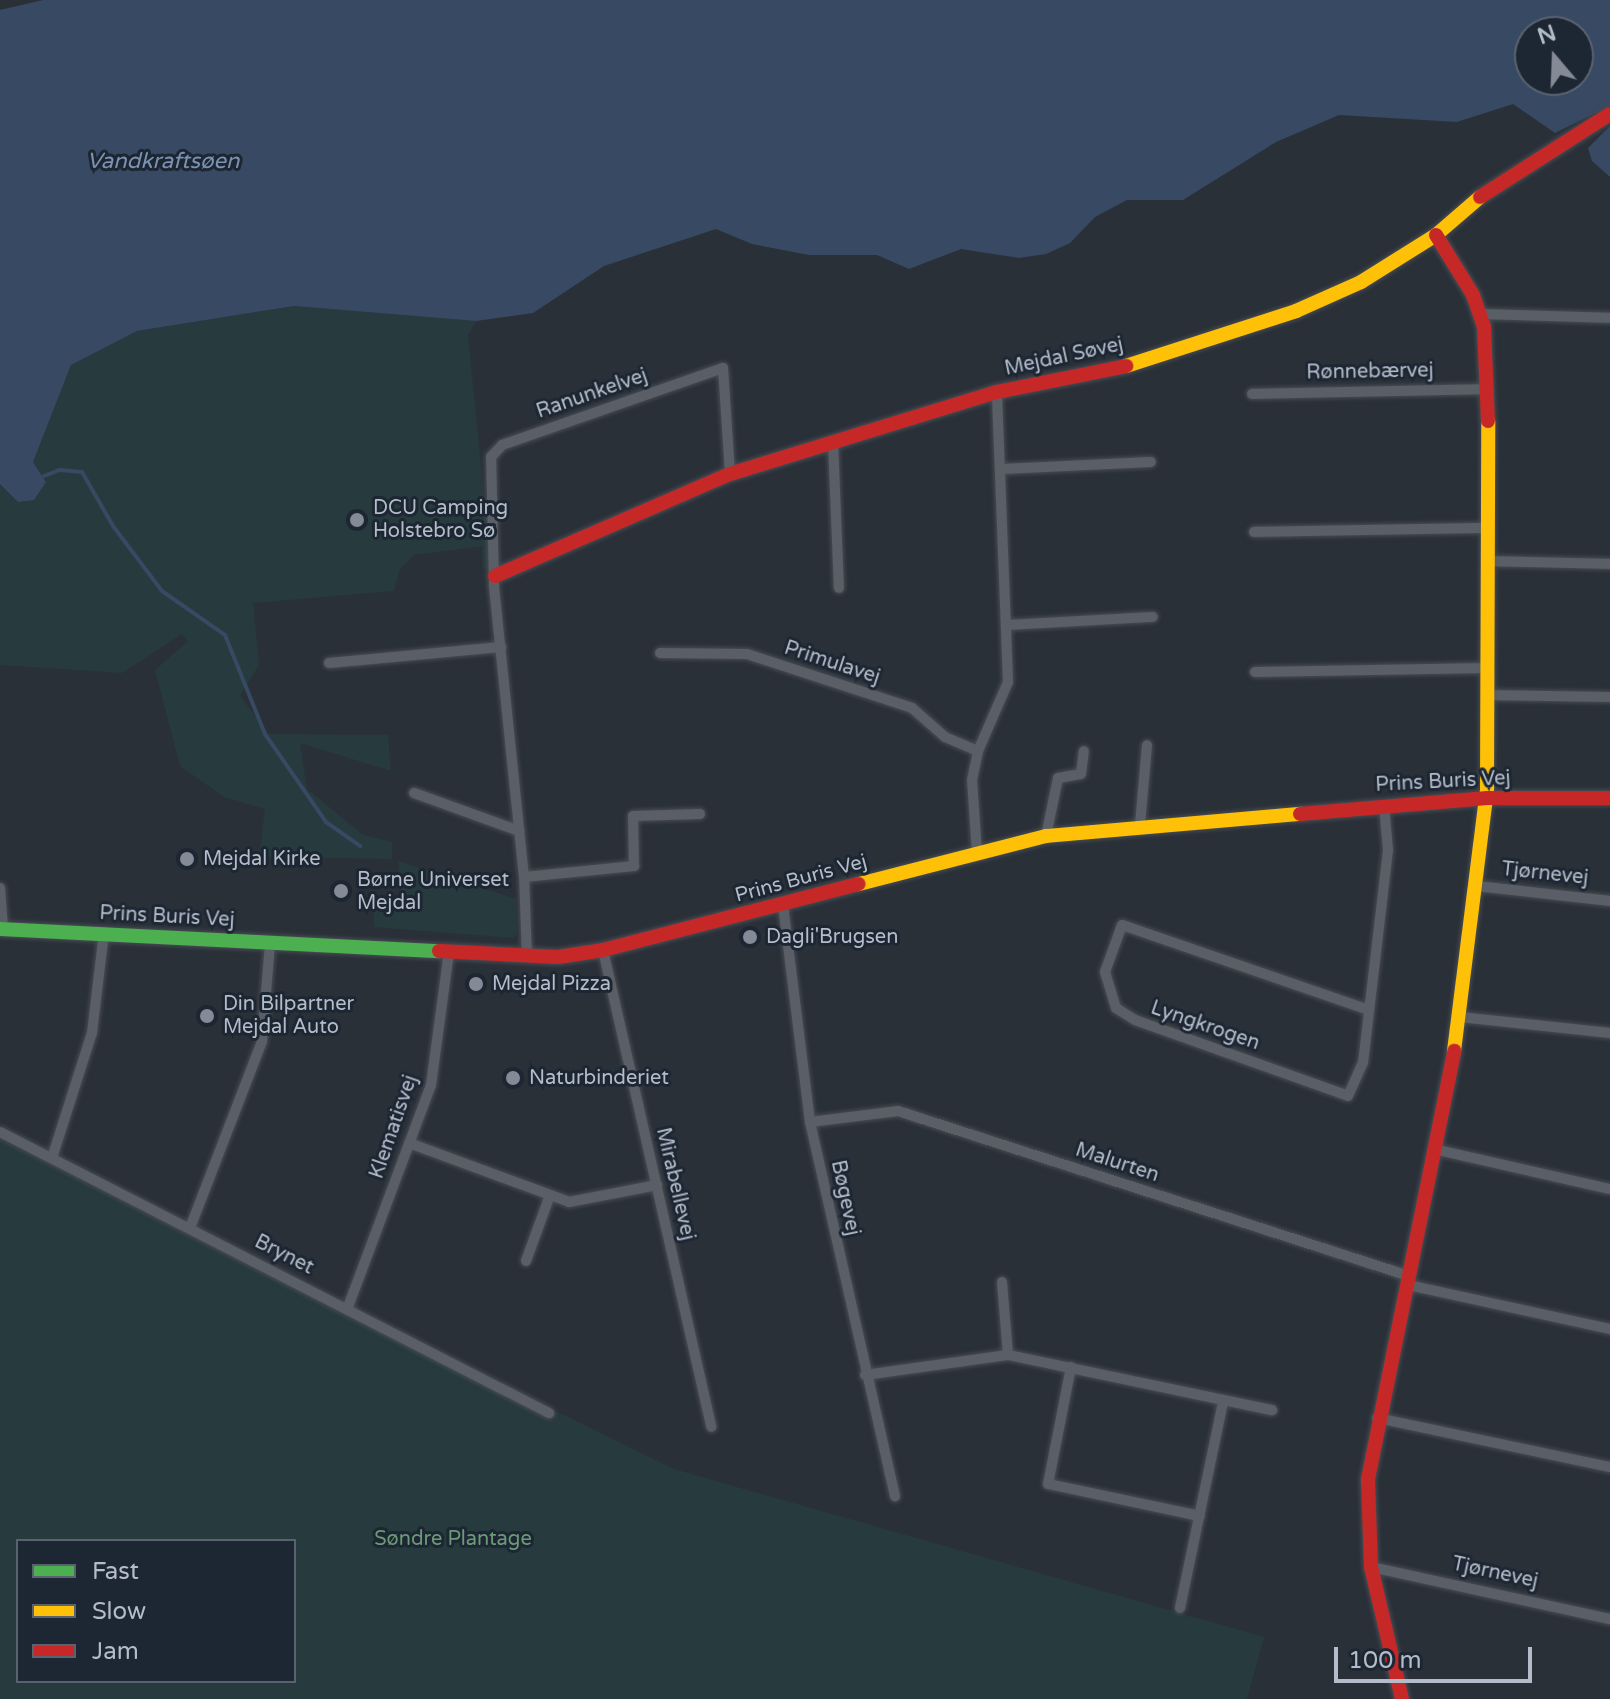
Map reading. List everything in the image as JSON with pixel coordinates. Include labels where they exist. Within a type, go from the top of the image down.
[{"type":"street","name":"Mejdal Søvej","points":[[495,576],[508,566],[730,474],[997,392],[1129,365],[1296,311],[1361,282],[1436,235],[1496,184],[1610,114]]},
{"type":"street","points":[[1436,235],[1479,314],[1488,389],[1487,798]]},
{"type":"street","points":[[1479,314],[1610,318]]},
{"type":"street","name":"Ranunkelvej","points":[[495,576],[488,482],[491,457],[502,445],[723,368],[730,474]]},
{"type":"street","name":"Rønnebærvej","points":[[1252,394],[1488,389]]},
{"type":"street","points":[[977,853],[971,806],[978,751],[1008,682],[997,392]]},
{"type":"street","points":[[833,441],[839,588]]},
{"type":"street","points":[[1002,469],[1151,462]]},
{"type":"street","points":[[1254,532],[1489,528]]},
{"type":"street","points":[[1489,561],[1610,564]]},
{"type":"street","points":[[495,576],[524,877],[527,957]]},
{"type":"street","points":[[1008,625],[1153,617]]},
{"type":"street","points":[[329,663],[501,647]]},
{"type":"street","name":"Primulavej","points":[[660,653],[747,654],[912,708],[945,737],[978,751]]},
{"type":"street","points":[[1255,672],[1487,668]]},
{"type":"street","points":[[1486,695],[1610,697]]},
{"type":"street","points":[[1140,824],[1147,745]]},
{"type":"street","points":[[1046,836],[1058,778],[1081,774],[1084,751]]},
{"type":"street","points":[[414,793],[519,831]]},
{"type":"street","name":"Prins Buris Vej","points":[[1,929],[527,957],[603,950],[1046,836],[1140,824],[1487,798],[1610,798]]},
{"type":"street","name":"Tjørnevej","points":[[1402,1699],[1371,1567],[1368,1479],[1377,1418],[1438,1150],[1460,1017],[1487,798]]},
{"type":"street","name":"Lyngkrogen","points":[[1369,1010],[1122,925],[1105,972],[1116,1008],[1135,1020],[1348,1096],[1363,1063],[1388,850],[1384,805]]},
{"type":"street","points":[[524,877],[634,866],[633,816],[700,814]]},
{"type":"street","name":"Tjørnevej","points":[[1477,886],[1610,901]]},
{"type":"street","points":[[0,888],[1,929]]},
{"type":"street","name":"Bøgevej","points":[[783,905],[810,1122],[865,1375],[895,1496]]},
{"type":"street","points":[[52,1158],[92,1033],[104,933]]},
{"type":"street","points":[[190,1228],[262,1041],[270,943]]},
{"type":"street","name":"Mirabellevej","points":[[603,950],[711,1427]]},
{"type":"street","name":"Klematisvej","points":[[348,1307],[431,1085],[449,952]]},
{"type":"street","points":[[1460,1017],[1610,1033]]},
{"type":"street","name":"Malurten","points":[[810,1122],[898,1111],[1408,1281]]},
{"type":"street","name":"Brynet","points":[[0,1132],[348,1307],[549,1413]]},
{"type":"street","points":[[409,1143],[569,1202],[657,1185]]},
{"type":"street","points":[[1438,1150],[1610,1189]]},
{"type":"street","points":[[526,1261],[550,1195]]},
{"type":"street","points":[[1408,1281],[1610,1329]]},
{"type":"street","points":[[1002,1282],[1008,1355]]},
{"type":"street","points":[[865,1375],[1008,1355],[1223,1403],[1272,1410]]},
{"type":"street","points":[[1071,1367],[1048,1484],[1200,1516]]},
{"type":"street","points":[[1180,1608],[1223,1403]]},
{"type":"street","points":[[1377,1418],[1610,1467]]},
{"type":"street","name":"Tjørnevej","points":[[1371,1567],[1610,1619]]},
{"type":"green space","points":[[294,306],[476,321],[468,335],[491,566],[483,570],[482,546],[414,555],[400,569],[394,591],[253,603],[259,665],[240,696],[269,734],[388,735],[391,771],[300,743],[307,789],[363,835],[392,842],[392,859],[259,857],[265,809],[224,797],[180,766],[155,670],[188,641],[182,634],[122,673],[0,665],[0,484],[18,502],[46,481],[33,462],[71,365],[137,331]]},
{"type":"green space","points":[[398,861],[516,899],[517,933],[514,938],[374,927],[373,899],[402,899]]},
{"type":"green space","name":"Søndre Plantage","points":[[0,1139],[674,1469],[1264,1637],[1247,1699],[0,1699]]},
{"type":"water","name":"Vandkraftsøen","points":[[43,0],[1610,0],[1610,106],[1555,133],[1513,104],[1457,122],[1339,115],[1276,142],[1183,200],[1127,200],[1095,217],[1070,243],[1046,254],[1019,258],[961,249],[909,269],[877,255],[809,255],[752,244],[716,229],[604,266],[533,313],[476,321],[294,306],[137,331],[71,365],[33,462],[46,482],[34,500],[18,502],[0,484],[0,10]]},
{"type":"water","points":[[1610,126],[1610,177],[1592,161],[1588,148]]},
{"type":"waterway","points":[[44,476],[60,470],[82,472],[113,526],[162,591],[225,635],[265,734],[326,822],[360,846]]},
{"type":"traffic: fast","points":[[0,929],[439,951]]},
{"type":"traffic: slow","points":[[1126,366],[1296,311],[1361,282],[1436,235],[1480,197]]},
{"type":"traffic: slow","points":[[1454,1051],[1487,789],[1488,421]]},
{"type":"traffic: slow","points":[[859,884],[1046,836],[1300,814]]},
{"type":"traffic: jam","points":[[1480,197],[1610,114]]},
{"type":"traffic: jam","points":[[1436,235],[1473,295],[1484,327],[1488,421]]},
{"type":"traffic: jam","points":[[495,576],[730,474],[997,392],[1126,366]]},
{"type":"traffic: jam","points":[[1300,814],[1487,798],[1610,798]]},
{"type":"traffic: jam","points":[[439,951],[558,957],[603,950],[859,884]]},
{"type":"traffic: jam","points":[[1402,1699],[1371,1567],[1368,1479],[1454,1051]]},
{"type":"place","name":"DCU Camping Holstebro Sø","points":[[357,520]]},
{"type":"place","name":"Mejdal Kirke","points":[[187,859]]},
{"type":"place","name":"Børne Universet Mejdal","points":[[341,891]]},
{"type":"place","name":"Dagli'Brugsen","points":[[750,937]]},
{"type":"place","name":"Mejdal Pizza","points":[[476,984]]},
{"type":"place","name":"Din Bilpartner Mejdal Auto","points":[[207,1016]]},
{"type":"place","name":"Naturbinderiet","points":[[513,1078]]}]
